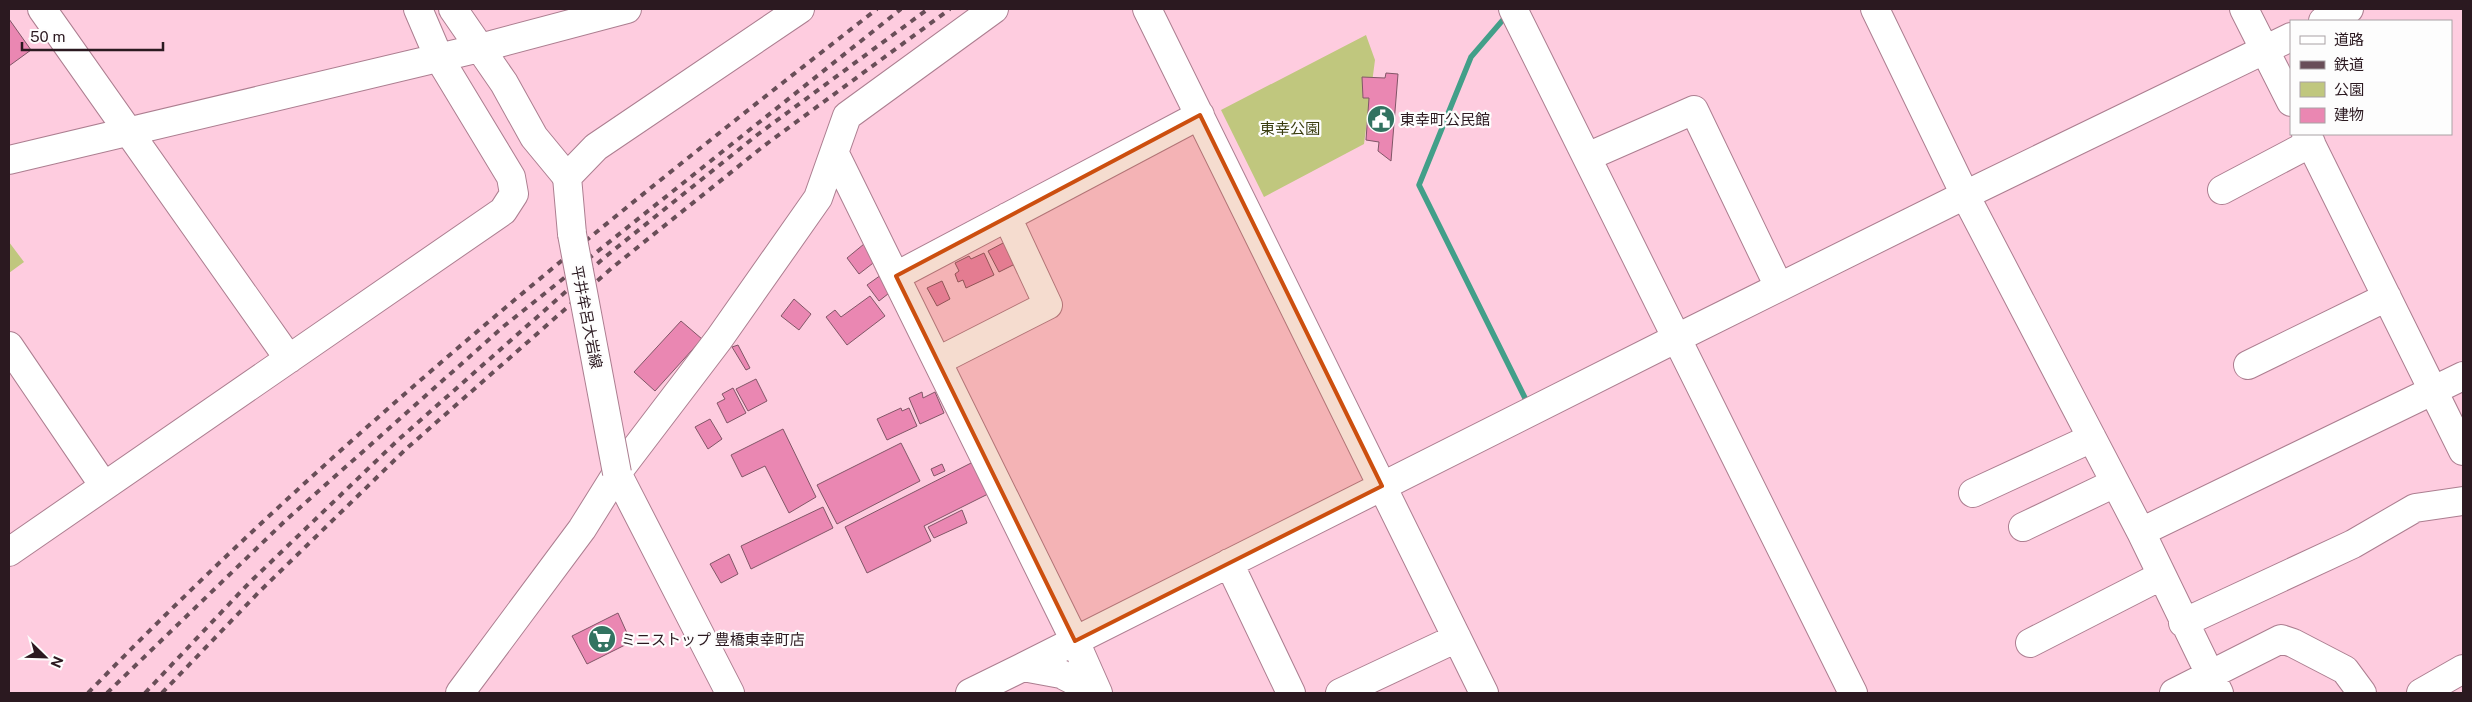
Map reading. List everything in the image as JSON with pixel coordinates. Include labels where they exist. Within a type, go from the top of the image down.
[{"type":"street","points":[[42,9],[130,131],[289,359]]},
{"type":"street","points":[[12,543],[104,486],[503,211],[514,194],[511,177],[439,58],[418,9]]},
{"type":"street","points":[[453,9],[504,83],[534,137],[567,177],[596,147],[800,9]]},
{"type":"street","points":[[9,160],[480,48],[627,9]]},
{"type":"street","points":[[460,693],[582,529],[617,473],[719,339],[818,198],[847,116],[994,9]]},
{"type":"street","points":[[1147,9],[1484,693]]},
{"type":"street","points":[[1513,9],[1853,693]]},
{"type":"street","points":[[1875,9],[1965,194],[2141,532],[2183,623],[2214,684]]},
{"type":"street","points":[[2244,9],[2290,100]]},
{"type":"street","points":[[2326,20],[2349,9]]},
{"type":"street","points":[[970,693],[1965,194],[2290,38]]},
{"type":"street","points":[[1587,157],[1694,110],[1779,287]]},
{"type":"street","points":[[896,276],[1200,115]]},
{"type":"street","points":[[2222,190],[2309,138],[2463,452]]},
{"type":"street","points":[[835,154],[1075,641],[1098,693]]},
{"type":"street","name":"平井牟呂大岩線","points":[[567,177],[572,234],[617,473],[730,693]]},
{"type":"street","points":[[938,361],[1048,305],[1007,217]]},
{"type":"street","points":[[2248,365],[2387,297]]},
{"type":"street","points":[[9,346],[104,486]]},
{"type":"street","points":[[2141,532],[2463,376]]},
{"type":"street","points":[[1973,493],[2092,438]]},
{"type":"street","points":[[2022,527],[2115,483]]},
{"type":"street","points":[[2183,623],[2353,544],[2415,508],[2463,501]]},
{"type":"street","points":[[1229,563],[1291,693]]},
{"type":"street","points":[[2030,643],[2161,576]]},
{"type":"street","points":[[1340,693],[1457,638]]},
{"type":"street","points":[[2174,693],[2214,684],[2280,639],[2293,643],[2345,670],[2362,693]]},
{"type":"street","points":[[1022,667],[1061,674],[1098,693]]},
{"type":"street","points":[[2421,693],[2461,674]]},
{"type":"highlighted area","points":[[1200,115],[1382,486],[1075,641],[896,276]]},
{"type":"green space","name":"東幸公園","points":[[1366,35],[1375,60],[1364,144],[1264,197],[1221,110]]},
{"type":"green space","points":[[9,242],[24,262],[9,273]]},
{"type":"building","points":[[9,19],[31,50],[9,66]]},
{"type":"building","name":"東幸町公民館","points":[[1386,73],[1398,74],[1391,161],[1378,151],[1379,142],[1366,140],[1369,98],[1363,98],[1362,77],[1385,78]]},
{"type":"building","points":[[1005,242],[1017,263],[999,272],[988,251]]},
{"type":"building","points":[[864,244],[877,260],[859,274],[847,258]]},
{"type":"building","points":[[984,253],[994,275],[966,288],[963,280],[958,282],[955,274],[959,271],[955,263],[969,256],[971,259]]},
{"type":"building","points":[[881,275],[893,290],[879,301],[867,285]]},
{"type":"building","points":[[942,281],[950,299],[937,306],[927,288]]},
{"type":"building","points":[[870,296],[885,316],[847,345],[826,317],[835,310],[841,317]]},
{"type":"building","points":[[794,299],[811,314],[799,330],[781,316]]},
{"type":"building","points":[[681,321],[702,339],[655,391],[634,372]]},
{"type":"building","points":[[738,345],[750,368],[746,370],[732,347]]},
{"type":"building","points":[[756,379],[767,401],[748,411],[736,389]]},
{"type":"building","points":[[733,388],[746,413],[727,423],[717,403],[725,399],[722,394]]},
{"type":"building","points":[[922,392],[923,398],[935,392],[944,413],[920,424],[909,398]]},
{"type":"building","points":[[901,408],[902,411],[909,408],[917,426],[887,440],[877,419]]},
{"type":"building","points":[[710,419],[722,439],[708,449],[695,427]]},
{"type":"building","points":[[783,429],[816,497],[789,513],[765,466],[742,477],[731,455]]},
{"type":"building","points":[[901,443],[920,481],[837,524],[817,485]]},
{"type":"building","points":[[979,459],[994,491],[924,526],[931,541],[867,573],[845,527]]},
{"type":"building","points":[[942,464],[945,471],[934,476],[931,469]]},
{"type":"building","points":[[823,507],[833,528],[751,569],[741,546]]},
{"type":"building","points":[[962,510],[967,523],[934,538],[928,527]]},
{"type":"building","points":[[729,554],[738,574],[721,583],[710,564]]},
{"type":"building","name":"ミニストップ 豊橋東幸町店","points":[[618,613],[631,642],[587,664],[572,636]]},
{"type":"waterway","points":[[1508,14],[1471,57],[1419,185],[1529,406]]},
{"type":"railway","points":[[88,693],[180,601],[371,423],[570,254],[877,9]]},
{"type":"railway","points":[[107,693],[286,520],[504,326],[901,9]]},
{"type":"railway","points":[[145,693],[249,583],[398,440],[605,257],[757,135],[928,9]]},
{"type":"railway","points":[[162,693],[259,592],[406,449],[613,267],[765,145],[950,9]]},
{"type":"place","name":"東幸町公民館","points":[[1381,119]]},
{"type":"place","name":"ミニストップ 豊橋東幸町店","points":[[602,639]]}]
